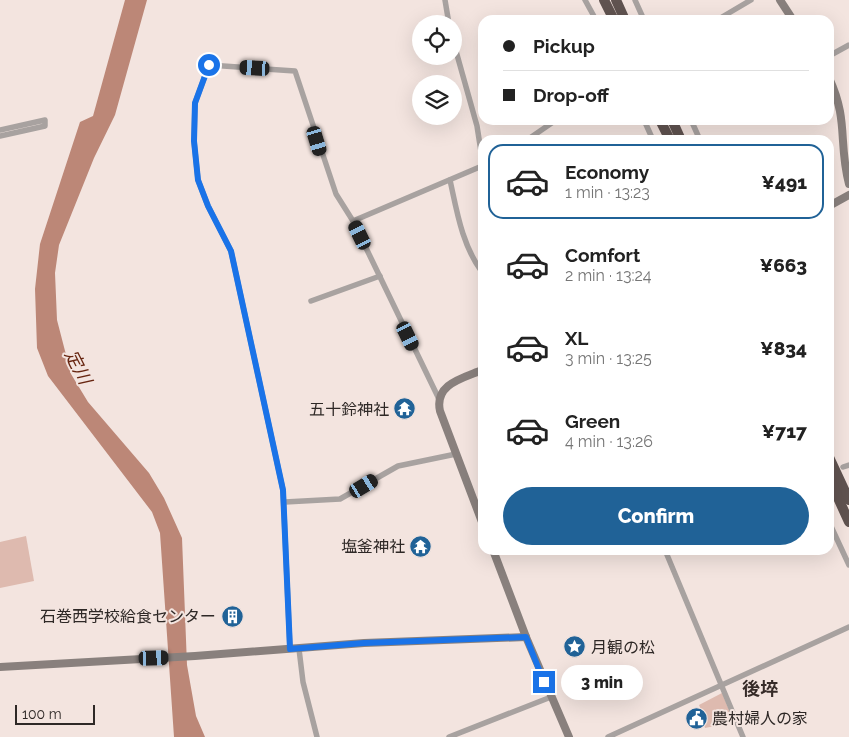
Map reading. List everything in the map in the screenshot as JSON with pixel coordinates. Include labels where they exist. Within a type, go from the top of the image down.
[{"type":"highway","points":[[604,0],[612,15]]},
{"type":"highway","points":[[616,0],[623,15]]},
{"type":"highway","points":[[834,468],[849,500]]},
{"type":"highway","points":[[834,489],[849,522]]},
{"type":"street","points":[[445,0],[447,15]]},
{"type":"street","points":[[586,0],[594,15]]},
{"type":"street","points":[[635,0],[642,15]]},
{"type":"street","points":[[780,0],[789,15]]},
{"type":"street","points":[[725,15],[748,1]]},
{"type":"street","points":[[834,53],[849,45]]},
{"type":"street","points":[[290,649],[285,502],[231,251],[199,184],[194,141],[195,103],[209,65],[296,71],[336,194],[354,221],[438,399],[440,411],[478,512]]},
{"type":"street","points":[[460,65],[478,135]]},
{"type":"street","points":[[834,87],[840,97],[845,113],[846,167],[849,184]]},
{"type":"street","points":[[0,130],[45,120],[45,126],[0,136]]},
{"type":"street","points":[[538,135],[550,125]]},
{"type":"street","points":[[354,221],[478,168]]},
{"type":"street","points":[[450,180],[462,230],[468,248],[478,265]]},
{"type":"street","points":[[834,203],[849,195]]},
{"type":"street","points":[[311,301],[380,276]]},
{"type":"street","points":[[438,399],[441,392],[452,382],[478,372]]},
{"type":"street","points":[[285,502],[340,499],[398,466],[456,454]]},
{"type":"street","points":[[834,533],[849,565]]},
{"type":"street","points":[[496,555],[550,697],[569,737]]},
{"type":"street","points":[[668,555],[743,737]]},
{"type":"street","points":[[608,737],[722,687],[849,627]]},
{"type":"street","points":[[0,667],[195,656],[364,643],[526,637]]},
{"type":"street","points":[[299,649],[303,682],[317,737]]},
{"type":"street","points":[[449,737],[550,697]]},
{"type":"shaded area","points":[[125,0],[147,0],[115,115],[94,158],[59,245],[55,273],[57,320],[71,374],[88,402],[149,473],[164,498],[182,538],[187,665],[196,716],[205,737],[174,737],[160,533],[152,512],[48,376],[37,348],[35,289],[40,244],[80,122],[93,116]]},
{"type":"shaded area","points":[[26,536],[34,581],[0,588],[0,542]]},
{"type":"shaded area","points":[[722,693],[734,722],[705,728],[703,721],[705,719],[699,705]]},
{"type":"place","name":"五十鈴神社","points":[[405,409]]},
{"type":"place","name":"塩釜神社","points":[[421,546]]},
{"type":"place","name":"石巻西学校給食センター","points":[[232,616]]},
{"type":"place","name":"月観の松","points":[[575,647]]},
{"type":"place","name":"農村婦人の家","points":[[696,718]]},
{"type":"district","name":"後埣","points":[[760,689]]},
{"type":"route","points":[[209,65],[195,103],[194,141],[198,180],[208,206],[231,251],[253,361],[283,490],[286,512],[290,649],[364,643],[526,637],[544,682]]},
{"type":"water label","name":"定川","points":[[78,367]]}]
